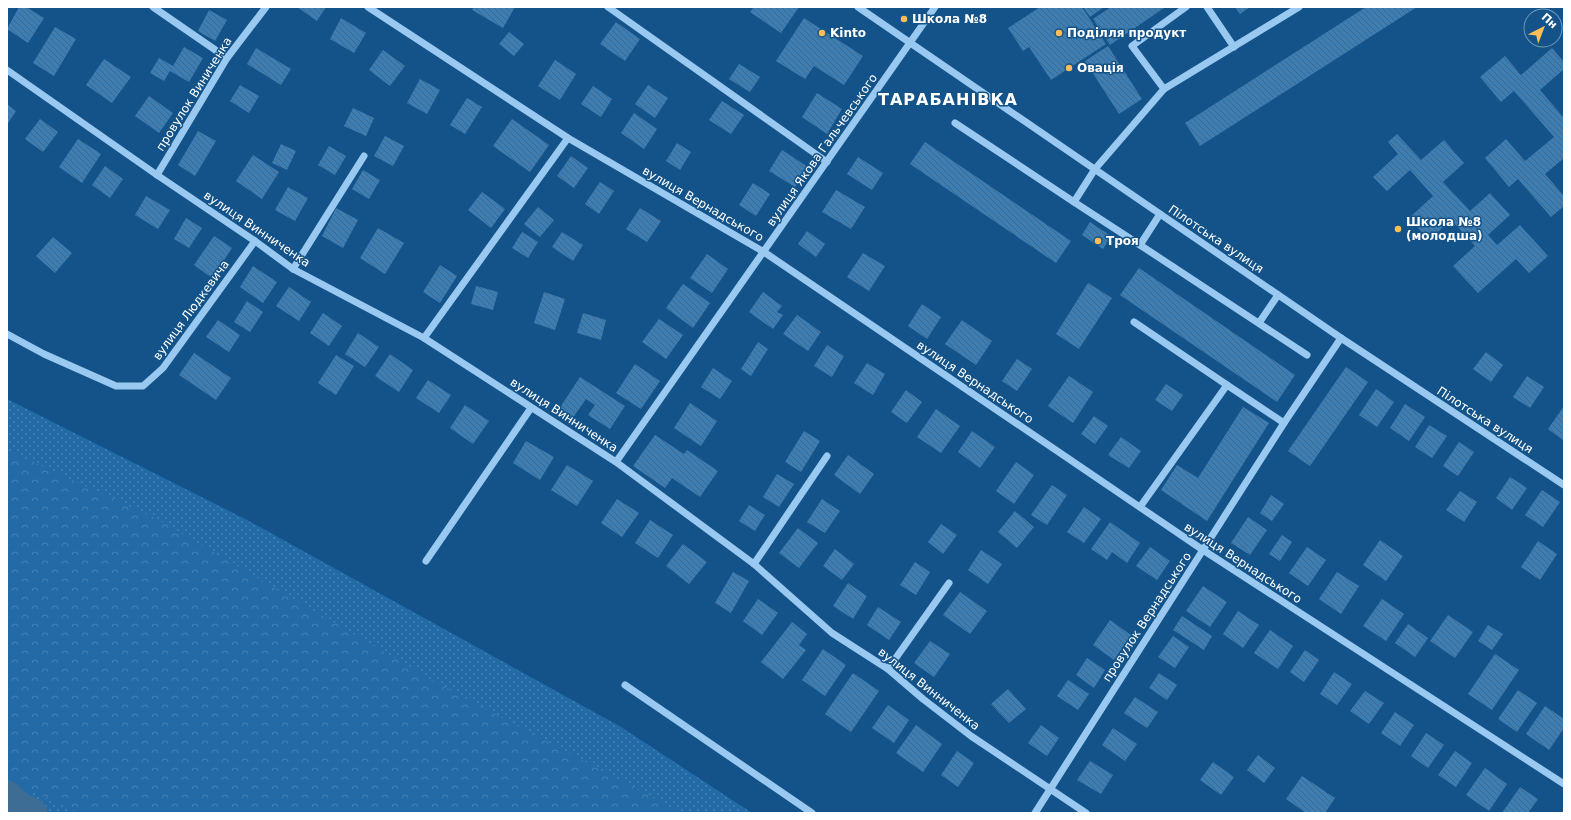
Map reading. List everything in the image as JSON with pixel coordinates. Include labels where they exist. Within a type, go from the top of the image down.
[{"type":"street","points":[[153,7],[227,58]]},
{"type":"street","name":"провулок Виниченка","points":[[157,175],[227,58],[266,7]]},
{"type":"street","name":"вулиця Вернадського","points":[[368,7],[568,138],[764,252],[1203,550],[1564,784]]},
{"type":"street","points":[[608,7],[827,162]]},
{"type":"street","name":"Пілотська вулиця","points":[[858,7],[1340,338],[1564,485]]},
{"type":"street","name":"вулиця Якова Гальчевського","points":[[616,462],[935,7]]},
{"type":"street","points":[[1164,89],[1132,46],[1186,7]]},
{"type":"street","points":[[1207,7],[1234,46]]},
{"type":"street","points":[[1074,202],[1095,169],[1164,89],[1297,7]]},
{"type":"street","name":"вулиця Винниченка","points":[[7,70],[157,175],[256,240],[293,269],[424,338],[616,462],[754,564],[832,633],[888,669],[923,699],[971,736],[1051,788],[1086,813]]},
{"type":"street","points":[[955,123],[1307,355]]},
{"type":"street","points":[[424,338],[568,138]]},
{"type":"street","points":[[293,269],[364,156]]},
{"type":"street","points":[[1140,245],[1160,214]]},
{"type":"street","name":"вулиця Людкевича","points":[[7,334],[44,354],[116,386],[143,386],[163,368],[256,240]]},
{"type":"street","points":[[1259,323],[1278,295]]},
{"type":"street","points":[[1134,322],[1284,423]]},
{"type":"street","name":"провулок Вернадського","points":[[1035,813],[1340,338]]},
{"type":"street","points":[[1140,507],[1227,384]]},
{"type":"street","points":[[426,561],[531,408]]},
{"type":"street","points":[[754,564],[827,456]]},
{"type":"street","points":[[888,669],[949,583]]},
{"type":"street","points":[[625,685],[812,813]]},
{"type":"green space","points":[[7,399],[247,520],[621,727],[752,813],[7,813]]},
{"type":"green space","points":[[7,450],[157,519],[446,688],[682,813],[80,813],[7,781]]},
{"type":"building","points":[[19,7],[26,7],[44,18],[28,43],[7,29]]},
{"type":"building","points":[[297,7],[326,7],[317,21]]},
{"type":"building","points":[[474,7],[515,7],[503,28],[472,10]]},
{"type":"building","points":[[754,7],[799,7],[781,33],[750,12]]},
{"type":"building","points":[[1040,7],[1082,7],[1106,44],[1051,80],[1029,47],[1023,51],[1008,28]]},
{"type":"building","points":[[1083,7],[1104,7],[1090,17]]},
{"type":"building","points":[[1111,7],[1164,8],[1110,45],[1093,19]]},
{"type":"building","points":[[1235,7],[1250,7],[1240,14]]},
{"type":"building","points":[[1366,7],[1417,7],[1200,146],[1185,123]]},
{"type":"building","points":[[209,10],[227,20],[215,41],[198,31]]},
{"type":"building","points":[[341,18],[366,33],[354,53],[330,39]]},
{"type":"building","points":[[804,18],[863,56],[844,85],[814,66],[805,79],[776,61]]},
{"type":"building","points":[[616,22],[640,39],[625,61],[600,44]]},
{"type":"building","points":[[55,27],[76,39],[54,76],[33,63]]},
{"type":"building","points":[[509,32],[524,44],[514,56],[499,44]]},
{"type":"building","points":[[1108,46],[1142,99],[1119,114],[1085,61]]},
{"type":"building","points":[[184,47],[203,58],[189,82],[170,71],[164,81],[150,73],[159,58],[173,66]]},
{"type":"building","points":[[256,48],[291,69],[281,85],[247,64]]},
{"type":"building","points":[[1552,48],[1564,62],[1564,69],[1540,90],[1564,118],[1564,158],[1545,174],[1564,196],[1564,206],[1551,217],[1518,179],[1509,187],[1485,158],[1506,139],[1525,161],[1554,137],[1514,91],[1501,102],[1480,77],[1505,56],[1521,75]]},
{"type":"building","points":[[383,50],[405,66],[390,86],[369,70]]},
{"type":"building","points":[[104,59],[131,77],[112,103],[86,85]]},
{"type":"building","points":[[555,60],[576,74],[560,100],[538,86]]},
{"type":"building","points":[[739,64],[760,77],[750,92],[729,79]]},
{"type":"building","points":[[420,79],[440,90],[427,114],[407,103]]},
{"type":"building","points":[[240,85],[259,96],[249,113],[230,101]]},
{"type":"building","points":[[648,85],[668,98],[655,118],[635,104]]},
{"type":"building","points":[[593,86],[612,99],[601,117],[581,104]]},
{"type":"building","points":[[817,93],[842,109],[827,134],[802,117]]},
{"type":"building","points":[[149,96],[173,113],[159,133],[135,116]]},
{"type":"building","points":[[467,98],[482,107],[465,134],[450,125]]},
{"type":"building","points":[[722,101],[744,115],[731,134],[709,120]]},
{"type":"building","points":[[7,104],[16,111],[7,125]]},
{"type":"building","points":[[353,108],[374,118],[366,136],[344,126]]},
{"type":"building","points":[[634,113],[657,129],[644,149],[621,133]]},
{"type":"building","points":[[40,119],[58,132],[43,152],[25,139]]},
{"type":"building","points":[[512,119],[549,145],[530,172],[493,146]]},
{"type":"building","points":[[198,131],[216,141],[195,176],[178,165]]},
{"type":"building","points":[[1397,134],[1421,160],[1444,140],[1464,163],[1443,182],[1470,211],[1490,193],[1510,215],[1488,235],[1497,245],[1520,225],[1548,256],[1529,273],[1516,259],[1478,293],[1453,266],[1475,246],[1451,220],[1429,240],[1409,218],[1433,196],[1410,170],[1387,191],[1373,177],[1398,154],[1388,142]]},
{"type":"building","points":[[385,136],[404,146],[393,166],[374,156]]},
{"type":"building","points":[[78,139],[101,154],[82,183],[59,167]]},
{"type":"building","points":[[925,142],[1071,241],[1056,263],[910,164]]},
{"type":"building","points":[[677,143],[691,152],[680,170],[666,161]]},
{"type":"building","points":[[281,144],[296,151],[287,170],[272,163]]},
{"type":"building","points":[[329,146],[346,156],[335,175],[318,165]]},
{"type":"building","points":[[782,150],[808,167],[795,187],[769,171]]},
{"type":"building","points":[[253,155],[279,172],[262,199],[236,181]]},
{"type":"building","points":[[571,156],[588,168],[574,188],[557,176]]},
{"type":"building","points":[[858,157],[883,173],[872,190],[847,174]]},
{"type":"building","points":[[105,166],[123,179],[110,198],[92,185]]},
{"type":"building","points":[[363,170],[380,180],[369,199],[352,189]]},
{"type":"building","points":[[600,182],[614,191],[599,214],[585,204]]},
{"type":"building","points":[[753,183],[770,194],[756,216],[739,205]]},
{"type":"building","points":[[288,187],[308,198],[295,221],[275,210]]},
{"type":"building","points":[[836,190],[865,207],[851,229],[822,212]]},
{"type":"building","points":[[482,192],[505,209],[491,228],[468,210]]},
{"type":"building","points":[[146,196],[170,210],[158,229],[135,215]]},
{"type":"building","points":[[538,207],[554,220],[540,237],[524,224]]},
{"type":"building","points":[[336,208],[358,220],[343,248],[322,236]]},
{"type":"building","points":[[640,208],[661,221],[647,242],[626,229]]},
{"type":"building","points":[[186,218],[202,228],[189,248],[174,239]]},
{"type":"building","points":[[1090,222],[1111,236],[1103,249],[1082,235]]},
{"type":"building","points":[[378,228],[404,243],[385,274],[360,258]]},
{"type":"building","points":[[807,231],[825,244],[816,257],[798,244]]},
{"type":"building","points":[[522,232],[538,242],[528,258],[512,248]]},
{"type":"building","points":[[562,232],[583,245],[573,261],[552,247]]},
{"type":"building","points":[[214,236],[232,248],[212,278],[194,265]]},
{"type":"building","points":[[53,237],[72,253],[55,273],[36,256]]},
{"type":"building","points":[[863,253],[885,266],[869,291],[847,277]]},
{"type":"building","points":[[707,254],[728,269],[712,293],[690,278]]},
{"type":"building","points":[[440,265],[457,276],[440,303],[423,292]]},
{"type":"building","points":[[253,266],[277,282],[263,303],[240,287]]},
{"type":"building","points":[[1139,268],[1295,375],[1277,402],[1120,295]]},
{"type":"building","points":[[1088,283],[1112,298],[1079,349],[1056,334]]},
{"type":"building","points":[[683,284],[710,303],[693,328],[666,308]]},
{"type":"building","points":[[476,286],[498,292],[493,310],[471,304]]},
{"type":"building","points":[[289,287],[311,302],[299,321],[276,306]]},
{"type":"building","points":[[544,292],[565,299],[555,330],[534,323]]},
{"type":"building","points":[[763,292],[782,306],[777,312],[783,315],[773,329],[749,312]]},
{"type":"building","points":[[247,301],[263,312],[250,332],[234,322]]},
{"type":"building","points":[[922,304],[941,317],[927,339],[908,326]]},
{"type":"building","points":[[323,313],[342,326],[329,346],[310,333]]},
{"type":"building","points":[[583,313],[606,320],[601,340],[577,333]]},
{"type":"building","points":[[797,315],[821,332],[808,351],[783,334]]},
{"type":"building","points":[[659,319],[683,335],[666,359],[642,342]]},
{"type":"building","points":[[218,320],[240,335],[229,352],[206,337]]},
{"type":"building","points":[[962,320],[992,341],[976,365],[945,344]]},
{"type":"building","points":[[358,333],[379,347],[365,367],[345,354]]},
{"type":"building","points":[[758,342],[768,349],[751,376],[741,369]]},
{"type":"building","points":[[827,345],[844,356],[832,377],[814,366]]},
{"type":"building","points":[[1486,352],[1503,365],[1491,382],[1473,369]]},
{"type":"building","points":[[194,353],[231,378],[216,400],[179,375]]},
{"type":"building","points":[[390,354],[413,370],[399,392],[375,376]]},
{"type":"building","points":[[336,355],[354,366],[336,395],[318,383]]},
{"type":"building","points":[[1017,359],[1032,369],[1017,391],[1002,381]]},
{"type":"building","points":[[867,363],[885,374],[873,395],[854,383]]},
{"type":"building","points":[[635,364],[660,381],[641,409],[616,393]]},
{"type":"building","points":[[1346,367],[1368,382],[1310,466],[1288,451]]},
{"type":"building","points":[[713,368],[732,381],[720,399],[701,387]]},
{"type":"building","points":[[1069,376],[1093,392],[1073,423],[1048,406]]},
{"type":"building","points":[[1527,376],[1544,387],[1530,408],[1513,397]]},
{"type":"building","points":[[580,377],[625,406],[610,429],[588,415],[595,405],[586,399],[572,419],[559,409]]},
{"type":"building","points":[[428,380],[451,395],[439,413],[416,398]]},
{"type":"building","points":[[1166,384],[1183,395],[1172,411],[1155,400]]},
{"type":"building","points":[[1376,389],[1394,402],[1377,427],[1359,415]]},
{"type":"building","points":[[906,390],[922,402],[907,423],[891,412]]},
{"type":"building","points":[[690,403],[717,421],[701,446],[674,428]]},
{"type":"building","points":[[1405,404],[1425,417],[1409,441],[1390,428]]},
{"type":"building","points":[[465,405],[489,421],[473,444],[450,428]]},
{"type":"building","points":[[1564,406],[1564,441],[1548,429]]},
{"type":"building","points":[[1243,407],[1269,423],[1207,521],[1161,490],[1177,465],[1198,478]]},
{"type":"building","points":[[936,409],[960,426],[941,453],[917,437]]},
{"type":"building","points":[[1094,416],[1108,426],[1095,444],[1081,434]]},
{"type":"building","points":[[1429,425],[1447,436],[1432,458],[1415,447]]},
{"type":"building","points":[[804,431],[820,441],[801,472],[785,462]]},
{"type":"building","points":[[972,431],[995,447],[980,468],[958,452]]},
{"type":"building","points":[[655,435],[684,454],[687,450],[718,471],[700,497],[672,478],[665,488],[633,466]]},
{"type":"building","points":[[1121,437],[1141,451],[1129,468],[1108,455]]},
{"type":"building","points":[[526,441],[554,457],[540,480],[513,463]]},
{"type":"building","points":[[1459,442],[1474,452],[1458,476],[1443,466]]},
{"type":"building","points":[[848,455],[874,474],[860,494],[834,475]]},
{"type":"building","points":[[1016,462],[1034,475],[1014,504],[996,491]]},
{"type":"building","points":[[567,465],[593,481],[577,506],[551,490]]},
{"type":"building","points":[[777,474],[794,484],[779,507],[763,497]]},
{"type":"building","points":[[1510,477],[1527,488],[1512,510],[1496,498]]},
{"type":"building","points":[[1052,485],[1067,495],[1047,525],[1031,515]]},
{"type":"building","points":[[1542,490],[1560,502],[1543,527],[1525,515]]},
{"type":"building","points":[[1460,491],[1477,502],[1464,522],[1446,510]]},
{"type":"building","points":[[1271,495],[1284,504],[1272,521],[1260,513]]},
{"type":"building","points":[[617,499],[639,513],[622,537],[601,523]]},
{"type":"building","points":[[822,499],[840,511],[825,533],[807,522]]},
{"type":"building","points":[[749,505],[765,515],[755,531],[739,521]]},
{"type":"building","points":[[1084,507],[1101,519],[1084,543],[1067,532]]},
{"type":"building","points":[[1015,511],[1034,527],[1017,548],[998,532]]},
{"type":"building","points":[[1248,517],[1267,530],[1250,555],[1231,543]]},
{"type":"building","points":[[650,520],[673,535],[658,558],[635,543]]},
{"type":"building","points":[[1110,522],[1140,543],[1127,563],[1112,552],[1107,560],[1091,549]]},
{"type":"building","points":[[941,524],[957,535],[943,554],[928,542]]},
{"type":"building","points":[[798,528],[818,543],[799,568],[779,553]]},
{"type":"building","points":[[1282,535],[1292,542],[1280,561],[1269,554]]},
{"type":"building","points":[[1380,540],[1403,556],[1386,581],[1363,565]]},
{"type":"building","points":[[1538,541],[1557,554],[1540,580],[1521,567]]},
{"type":"building","points":[[683,544],[707,562],[689,584],[666,566]]},
{"type":"building","points":[[1150,547],[1170,561],[1157,580],[1136,566]]},
{"type":"building","points":[[1307,547],[1326,560],[1308,586],[1289,573]]},
{"type":"building","points":[[835,549],[854,564],[842,580],[823,566]]},
{"type":"building","points":[[981,550],[1002,564],[988,584],[968,570]]},
{"type":"building","points":[[915,562],[930,572],[916,595],[900,585]]},
{"type":"building","points":[[733,572],[749,581],[731,613],[715,603]]},
{"type":"building","points":[[1337,572],[1359,586],[1341,614],[1319,599]]},
{"type":"building","points":[[848,583],[867,596],[853,619],[833,606]]},
{"type":"building","points":[[1203,586],[1227,602],[1210,627],[1186,611]]},
{"type":"building","points":[[960,592],[987,611],[970,634],[943,615]]},
{"type":"building","points":[[758,599],[778,613],[762,635],[743,621]]},
{"type":"building","points":[[1382,599],[1404,614],[1386,641],[1363,626]]},
{"type":"building","points":[[878,607],[901,622],[889,640],[867,625]]},
{"type":"building","points":[[1238,611],[1259,625],[1243,648],[1223,634]]},
{"type":"building","points":[[1448,615],[1473,632],[1455,658],[1430,641]]},
{"type":"building","points":[[1182,616],[1212,636],[1204,650],[1173,630]]},
{"type":"building","points":[[1110,620],[1131,635],[1114,660],[1093,645]]},
{"type":"building","points":[[792,622],[807,634],[799,645],[806,650],[783,679],[761,662]]},
{"type":"building","points":[[1408,624],[1428,638],[1415,657],[1395,643]]},
{"type":"building","points":[[1488,625],[1503,634],[1492,650],[1478,641]]},
{"type":"building","points":[[1270,630],[1293,646],[1278,669],[1254,653]]},
{"type":"building","points":[[1173,636],[1189,647],[1175,668],[1158,657]]},
{"type":"building","points":[[930,641],[950,654],[934,677],[914,663]]},
{"type":"building","points":[[823,649],[846,665],[825,696],[802,680]]},
{"type":"building","points":[[1305,650],[1319,660],[1304,682],[1290,672]]},
{"type":"building","points":[[1495,654],[1519,670],[1492,710],[1468,694]]},
{"type":"building","points":[[1087,658],[1105,670],[1094,688],[1076,675]]},
{"type":"building","points":[[1334,672],[1352,684],[1337,705],[1320,694]]},
{"type":"building","points":[[853,673],[879,691],[851,732],[825,714]]},
{"type":"building","points":[[1159,673],[1177,685],[1167,700],[1149,688]]},
{"type":"building","points":[[1068,680],[1089,694],[1078,710],[1057,696]]},
{"type":"building","points":[[1008,689],[1026,709],[1009,723],[991,704]]},
{"type":"building","points":[[1518,690],[1537,703],[1517,732],[1498,719]]},
{"type":"building","points":[[1365,691],[1384,703],[1369,724],[1350,711]]},
{"type":"building","points":[[1135,697],[1158,712],[1147,728],[1124,713]]},
{"type":"building","points":[[888,705],[909,720],[894,743],[872,728]]},
{"type":"building","points":[[1545,706],[1564,719],[1564,728],[1549,750],[1526,734]]},
{"type":"building","points":[[1395,712],[1414,725],[1400,746],[1381,733]]},
{"type":"building","points":[[916,725],[942,744],[923,772],[896,753]]},
{"type":"building","points":[[1041,725],[1059,738],[1047,756],[1028,743]]},
{"type":"building","points":[[1113,728],[1137,744],[1125,761],[1102,745]]},
{"type":"building","points":[[1426,733],[1444,745],[1428,768],[1411,756]]},
{"type":"building","points":[[957,751],[974,763],[958,787],[941,775]]},
{"type":"building","points":[[1455,751],[1472,763],[1456,787],[1438,775]]},
{"type":"building","points":[[1258,755],[1275,768],[1264,783],[1247,770]]},
{"type":"building","points":[[1090,761],[1113,775],[1101,794],[1077,780]]},
{"type":"building","points":[[1213,762],[1234,777],[1221,795],[1200,780]]},
{"type":"building","points":[[1485,768],[1507,784],[1489,811],[1466,795]]},
{"type":"building","points":[[1302,776],[1335,798],[1325,813],[1306,813],[1286,799]]},
{"type":"building","points":[[1520,787],[1538,799],[1528,813],[1502,813]]},
{"type":"waterway","points":[[7,795],[18,805],[33,813]]},
{"type":"place","name":"Школа №8","points":[[904,19]]},
{"type":"place","name":"Kinto","points":[[822,33]]},
{"type":"place","name":"Поділля продукт","points":[[1059,33]]},
{"type":"place","name":"Овація","points":[[1069,68]]},
{"type":"place","name":"Школа №8 (молодша)","points":[[1398,229]]},
{"type":"place","name":"Троя","points":[[1098,241]]},
{"type":"district","name":"ТАРАБАНІВКА","points":[[948,99]]}]
